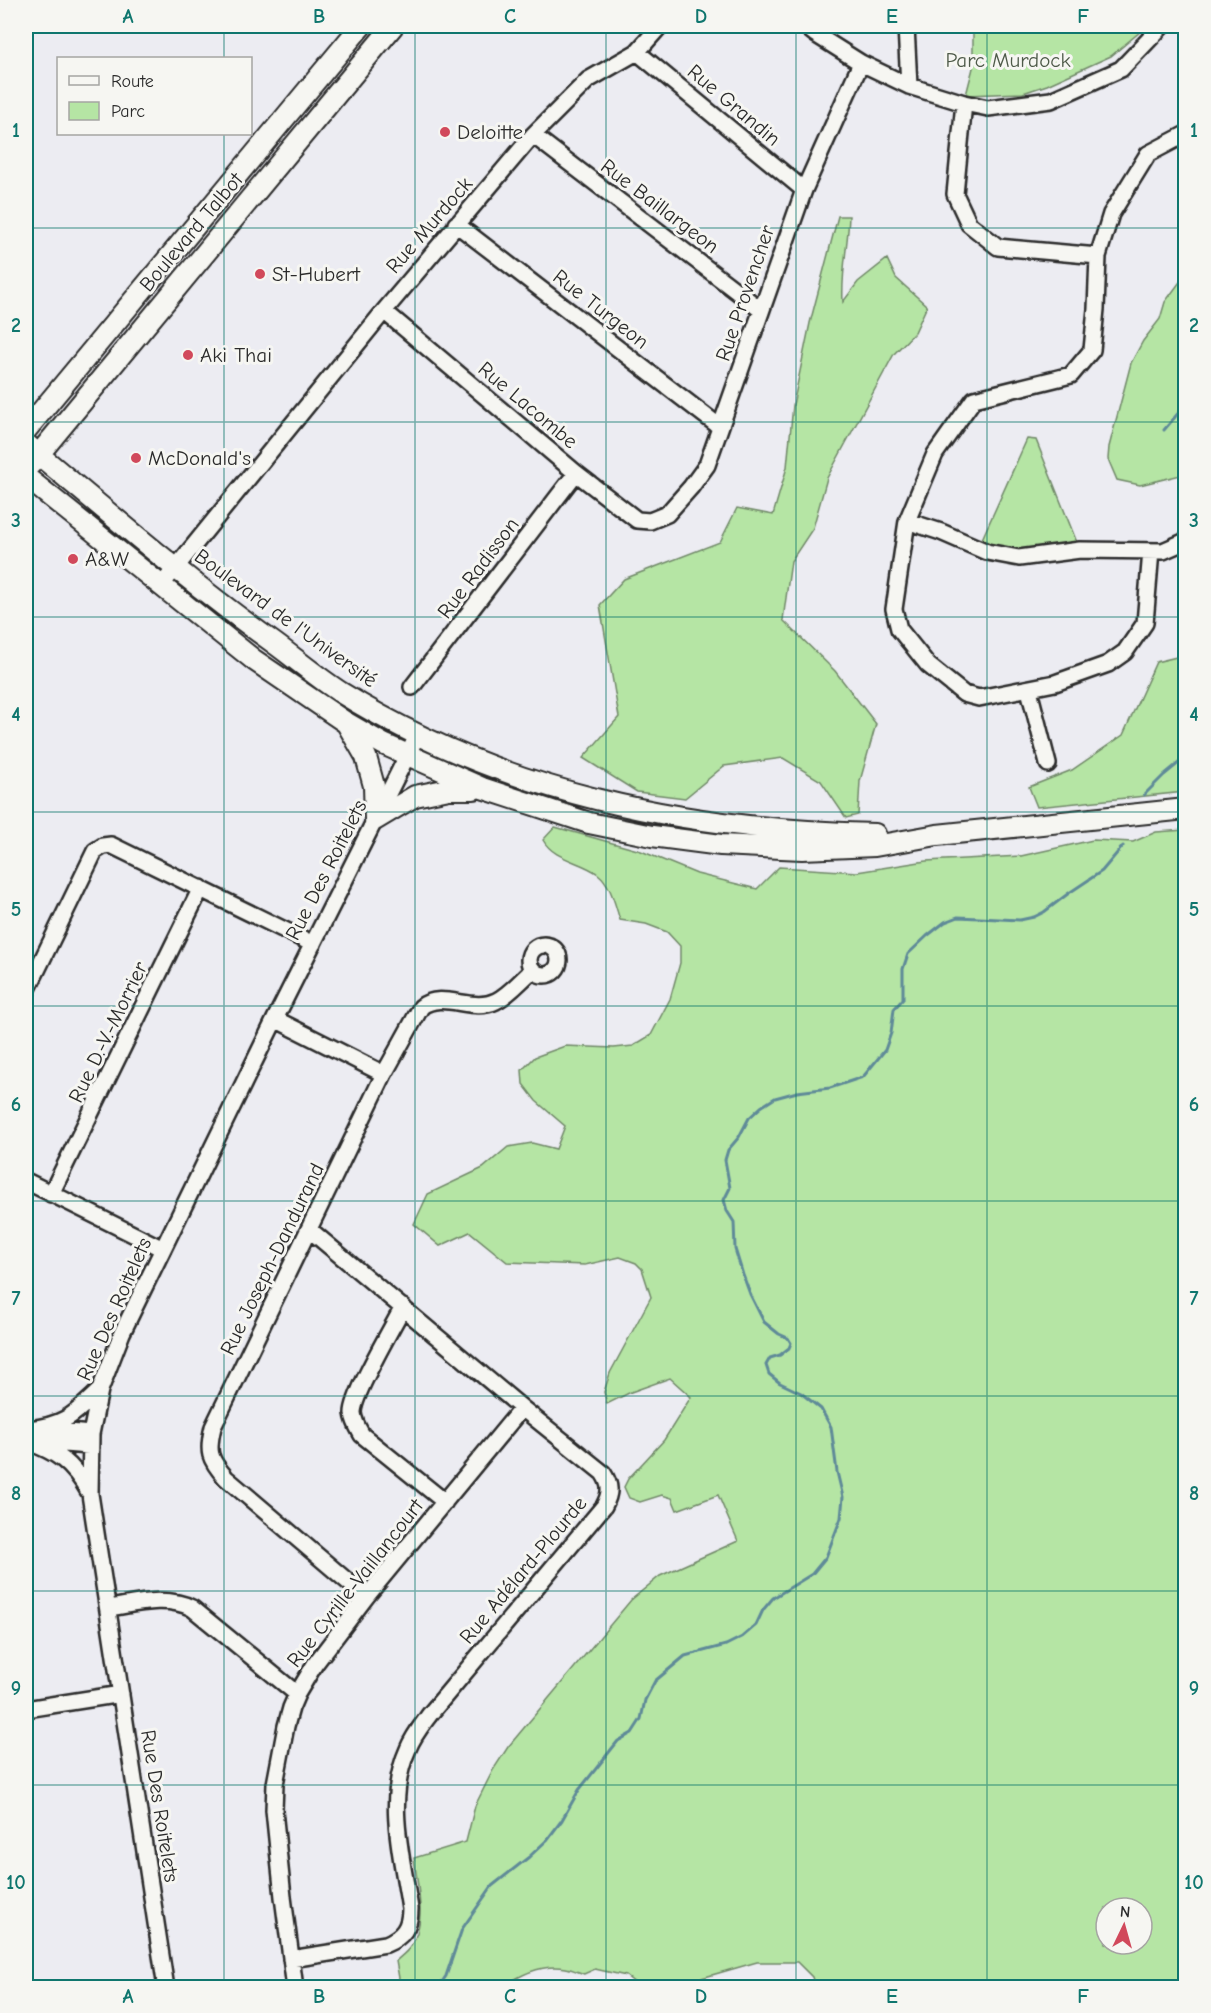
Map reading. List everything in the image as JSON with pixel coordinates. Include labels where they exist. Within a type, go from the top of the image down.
[{"type":"main road","name":"Boulevard Talbot","points":[[26,430],[361,26]]},
{"type":"main road","name":"Boulevard Talbot","points":[[26,470],[32,449],[393,26]]},
{"type":"main road","name":"Boulevard de l'Université","points":[[32,449],[176,569],[340,691],[418,734],[525,778],[566,792],[641,810],[719,824],[809,832],[937,835]]},
{"type":"main road","name":"Boulevard de l'Université","points":[[26,477],[160,587],[254,660],[345,722],[408,756],[482,788],[589,823],[652,836],[721,845],[802,849],[875,846],[937,835],[1185,809]]},
{"type":"main road","points":[[345,722],[366,757],[374,786],[375,820],[414,796],[449,789],[482,788]]},
{"type":"street","name":"Rue Murdock","points":[[160,587],[384,310],[533,135],[588,80],[637,52],[660,26]]},
{"type":"street","points":[[805,26],[861,63],[909,86],[988,108],[1051,100],[1121,69],[1162,26]]},
{"type":"street","points":[[906,26],[909,86]]},
{"type":"street","name":"Rue Grandin","points":[[637,52],[804,190]]},
{"type":"street","name":"Rue Provencher","points":[[650,522],[667,514],[691,488],[707,465],[804,190],[861,63]]},
{"type":"street","points":[[964,103],[955,194],[969,224],[998,247],[1098,256]]},
{"type":"street","points":[[1151,551],[1145,623],[1125,652],[1108,664],[1055,683],[1029,690],[979,698],[964,694],[928,665],[899,628],[894,609],[908,521],[935,454],[974,399],[1071,375],[1092,350],[1098,256],[1111,214],[1148,154],[1185,134]]},
{"type":"street","name":"Rue Baillargeon","points":[[533,135],[761,310]]},
{"type":"street","name":"Rue Turgeon","points":[[456,224],[720,427]]},
{"type":"street","name":"Rue Lacombe","points":[[384,310],[576,473],[637,520],[650,522]]},
{"type":"street","name":"Rue Radisson","points":[[412,687],[576,473]]},
{"type":"street","points":[[908,521],[941,532],[987,552],[1019,558],[1080,550],[1164,551],[1185,541]]},
{"type":"street","points":[[1029,690],[1048,764]]},
{"type":"street","name":"Rue Des Roitelets","points":[[166,1988],[90,1494],[90,1440],[100,1390],[122,1333],[275,1019],[418,734]]},
{"type":"street","points":[[26,993],[90,860],[95,851],[103,846],[119,847],[313,944]]},
{"type":"street","name":"Rue D.-V.-Morrier","points":[[51,1194],[201,888]]},
{"type":"street","name":"Rue Joseph-Dandurand","points":[[366,1597],[226,1478],[214,1464],[209,1453],[213,1427],[384,1074],[421,1007],[436,1000],[475,1005],[495,1002],[533,970]]},
{"type":"street","points":[[275,1019],[384,1074]]},
{"type":"street","points":[[26,1181],[163,1249]]},
{"type":"street","name":"Rue Adélard-Plourde","points":[[291,1959],[386,1944],[396,1940],[404,1932],[410,1922],[410,1908],[396,1806],[399,1775],[408,1749],[430,1714],[597,1515],[609,1497],[610,1489],[603,1473],[310,1230]]},
{"type":"street","points":[[403,1306],[357,1396],[353,1415],[362,1435],[445,1502]]},
{"type":"street","points":[[27,1435],[69,1418],[100,1390]]},
{"type":"street","name":"Rue Cyrille-Vaillancourt","points":[[295,1988],[276,1835],[274,1792],[286,1726],[297,1694],[315,1664],[366,1597],[522,1408]]},
{"type":"street","points":[[27,1435],[90,1440]]},
{"type":"street","points":[[27,1435],[70,1464],[90,1494]]},
{"type":"street","points":[[109,1608],[161,1601],[183,1604],[192,1608],[297,1694]]},
{"type":"street","points":[[26,1709],[121,1694]]},
{"type":"green space","name":"Parc Murdock","points":[[973,26],[1147,26],[1111,56],[1047,85],[1023,93],[966,95],[973,68]]},
{"type":"green space","points":[[838,216],[849,216],[843,302],[858,282],[887,259],[896,278],[927,306],[915,332],[894,354],[827,478],[813,528],[791,561],[783,620],[835,671],[876,724],[860,781],[858,815],[846,818],[821,781],[783,758],[724,766],[685,798],[637,792],[583,758],[619,717],[600,605],[624,579],[720,542],[737,508],[773,515],[787,467],[793,405],[810,323]]},
{"type":"green space","points":[[1185,275],[1185,474],[1140,485],[1117,480],[1108,459],[1109,447],[1131,363],[1143,341],[1160,319],[1165,302]]},
{"type":"green space","points":[[1027,439],[1036,440],[1080,550],[1019,558],[978,548]]},
{"type":"green space","points":[[1185,655],[1185,792],[1037,807],[1029,787],[1072,770],[1123,735],[1156,662]]},
{"type":"green space","points":[[555,827],[641,851],[697,874],[757,889],[779,867],[857,872],[926,861],[1021,856],[1093,840],[1133,842],[1156,832],[1185,830],[1185,1987],[815,1987],[812,1977],[797,1962],[757,1962],[698,1979],[685,1987],[640,1987],[626,1976],[595,1969],[584,1974],[568,1968],[549,1967],[533,1971],[503,1987],[397,1987],[399,1978],[396,1961],[410,1947],[419,1927],[420,1904],[414,1858],[466,1842],[475,1806],[493,1770],[508,1747],[631,1600],[660,1576],[738,1541],[718,1495],[677,1510],[672,1498],[662,1495],[640,1502],[629,1498],[624,1487],[628,1479],[664,1440],[691,1397],[670,1378],[631,1392],[607,1404],[604,1392],[610,1373],[651,1297],[642,1269],[636,1263],[620,1257],[585,1265],[507,1262],[470,1232],[440,1246],[414,1224],[428,1194],[483,1168],[508,1147],[532,1143],[556,1149],[565,1126],[536,1101],[523,1084],[522,1070],[535,1057],[565,1046],[614,1048],[633,1046],[651,1035],[670,999],[680,963],[680,946],[667,932],[646,924],[620,920],[612,895],[602,878],[548,847],[543,840]]},
{"type":"waterway","points":[[1164,430],[1186,404]]},
{"type":"waterway","points":[[1144,795],[1186,757]]},
{"type":"waterway","points":[[438,1988],[446,1976],[462,1929],[492,1886],[547,1840],[562,1820],[579,1790],[618,1741],[632,1733],[641,1719],[645,1700],[655,1681],[685,1656],[726,1645],[742,1637],[756,1625],[763,1610],[773,1598],[812,1574],[826,1557],[841,1518],[843,1497],[831,1427],[821,1409],[801,1393],[780,1383],[769,1374],[766,1365],[770,1358],[780,1355],[789,1348],[791,1343],[788,1338],[764,1322],[743,1275],[735,1249],[734,1222],[727,1211],[724,1200],[730,1188],[725,1160],[728,1150],[739,1137],[749,1118],[775,1098],[797,1092],[830,1088],[863,1077],[885,1050],[891,1033],[894,1009],[903,999],[903,969],[908,954],[945,922],[958,917],[1020,920],[1034,917],[1102,871],[1123,846]]},
{"type":"place","name":"Deloitte","points":[[445,132]]},
{"type":"place","name":"St-Hubert","points":[[260,274]]},
{"type":"place","name":"Aki Thai","points":[[188,355]]},
{"type":"place","name":"McDonald's","points":[[136,458]]},
{"type":"place","name":"A&W","points":[[73,559]]}]
